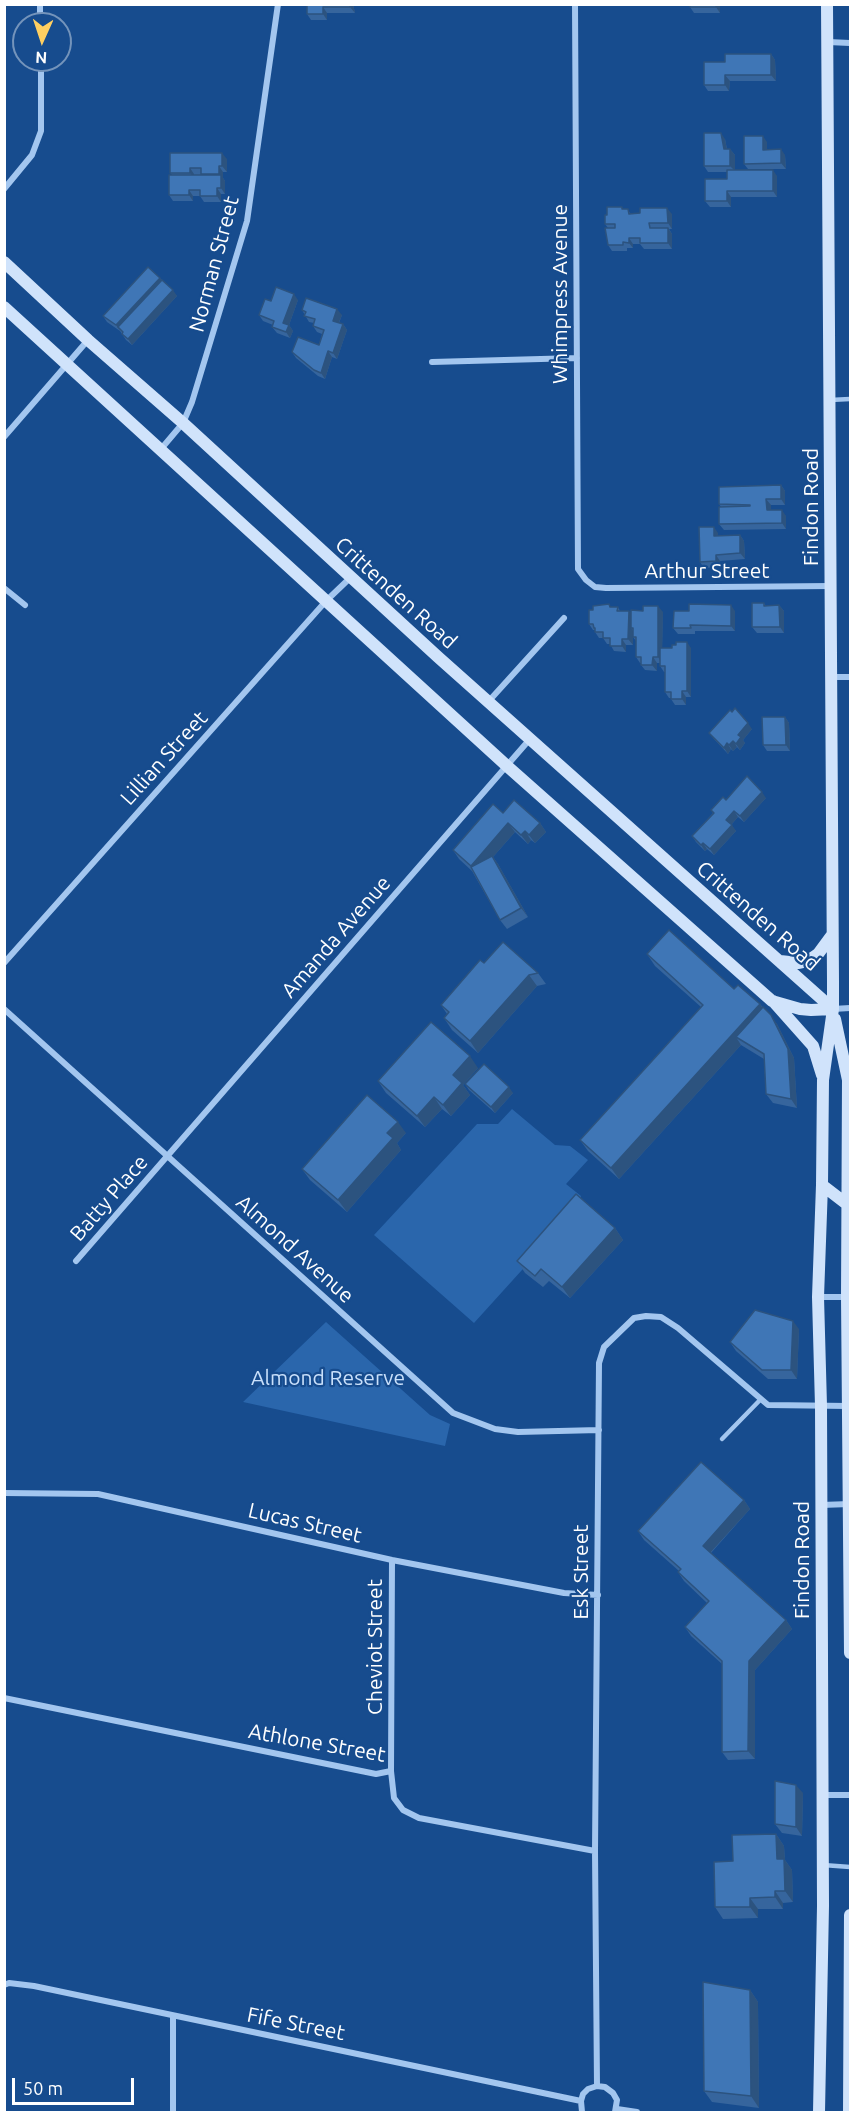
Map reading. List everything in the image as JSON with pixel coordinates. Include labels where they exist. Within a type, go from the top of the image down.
[{"type":"main road","name":"Findon Road","points":[[819,2112],[823,1795],[821,1406],[818,1297],[823,1078],[833,1009],[827,4]]},
{"type":"main road","name":"Crittenden Road","points":[[4,262],[88,340],[183,423],[350,578],[833,1009]]},
{"type":"main road","points":[[4,307],[507,766],[772,1000],[813,1046],[823,1078]]},
{"type":"main road","points":[[780,961],[799,963],[808,961],[818,954],[832,935]]},
{"type":"main road","points":[[772,1000],[800,1009],[833,1009]]},
{"type":"main road","name":"Findon Road","points":[[833,1009],[848,1080],[850,1653]]},
{"type":"main road","points":[[822,1185],[848,1205]]},
{"type":"main road","points":[[849,2112],[850,1915]]},
{"type":"street","name":"Norman Street","points":[[161,449],[183,423],[192,402],[247,221],[278,4]]},
{"type":"street","name":"Whimpress Avenue","points":[[575,4],[578,569],[586,580]]},
{"type":"street","points":[[828,42],[850,43]]},
{"type":"street","points":[[4,189],[32,155],[41,131],[41,72]]},
{"type":"street","points":[[4,437],[88,340]]},
{"type":"street","points":[[432,362],[577,358]]},
{"type":"street","name":"Lillian Street","points":[[4,963],[326,601],[350,578]]},
{"type":"street","name":"Arthur Street","points":[[586,580],[595,587],[606,588],[831,586]]},
{"type":"street","points":[[4,588],[25,605]]},
{"type":"street","points":[[488,702],[564,618]]},
{"type":"street","points":[[831,677],[850,677]]},
{"type":"street","name":"Amanda Avenue","points":[[166,1156],[530,739]]},
{"type":"street","points":[[833,1009],[850,1008]]},
{"type":"street","name":"Almond Avenue","points":[[4,1009],[453,1413],[495,1429],[518,1432],[599,1430]]},
{"type":"street","name":"Batty Place","points":[[76,1261],[166,1156]]},
{"type":"street","points":[[818,1297],[849,1297]]},
{"type":"street","name":"Esk Street","points":[[597,2086],[595,1851],[600,1363],[604,1347],[634,1318],[661,1317],[678,1328],[768,1406],[848,1406]]},
{"type":"street","name":"Lucas Street","points":[[4,1493],[98,1494],[392,1560],[564,1593],[598,1595]]},
{"type":"street","points":[[821,1505],[849,1504]]},
{"type":"street","name":"Cheviot Street","points":[[391,1771],[392,1560]]},
{"type":"street","name":"Athlone Street","points":[[4,1698],[376,1774],[391,1771],[394,1798],[403,1810],[419,1818],[595,1851]]},
{"type":"street","points":[[823,1795],[850,1795]]},
{"type":"street","name":"Fife Street","points":[[4,1985],[9,1983],[34,1986],[580,2101]]},
{"type":"street","points":[[172,2112],[173,2017]]},
{"type":"street","points":[[582,2112],[580,2101],[588,2090],[597,2086],[605,2087],[613,2093],[617,2100],[616,2111],[637,2112]]},
{"type":"lane","points":[[830,400],[850,399]]},
{"type":"lane","points":[[722,1439],[760,1400]]},
{"type":"lane","points":[[823,1865],[850,1867]]},
{"type":"green space","points":[[512,1109],[555,1145],[570,1146],[588,1160],[566,1184],[581,1196],[579,1207],[474,1323],[374,1235],[477,1124],[498,1124]]},
{"type":"green space","name":"Almond Reserve","points":[[326,1322],[430,1415],[450,1424],[445,1446],[243,1402]]},
{"type":"building","points":[[307,4],[350,4],[350,7],[323,7],[323,14],[307,14]]},
{"type":"building","points":[[690,4],[716,4],[716,7],[690,7]]},
{"type":"building","points":[[725,54],[771,54],[771,75],[725,75],[725,85],[704,85],[704,62],[725,62]]},
{"type":"building","points":[[704,133],[721,133],[724,149],[730,149],[730,166],[704,166]]},
{"type":"building","points":[[744,136],[763,136],[763,150],[781,149],[781,163],[744,164]]},
{"type":"building","points":[[170,153],[222,153],[222,166],[219,166],[219,174],[201,174],[201,168],[190,168],[190,173],[170,173]]},
{"type":"building","points":[[727,170],[773,170],[773,191],[727,191],[727,201],[705,201],[705,179],[727,179]]},
{"type":"building","points":[[169,175],[221,175],[221,188],[217,188],[217,196],[200,196],[200,190],[189,190],[189,195],[169,195]]},
{"type":"building","points":[[607,207],[622,207],[622,209],[628,209],[629,214],[640,213],[640,208],[667,208],[668,223],[649,223],[650,228],[668,228],[668,243],[640,243],[640,238],[629,238],[629,243],[623,242],[623,245],[608,245],[605,228],[615,228],[615,224],[605,224]]},
{"type":"building","points":[[148,267],[160,278],[116,325],[103,316]]},
{"type":"building","points":[[162,280],[173,290],[128,339],[118,327]]},
{"type":"building","points":[[276,287],[294,294],[283,323],[289,325],[286,332],[272,327],[274,321],[259,315],[265,299],[271,301]]},
{"type":"building","points":[[306,298],[337,309],[333,321],[343,324],[333,353],[328,351],[321,373],[292,352],[298,337],[319,345],[324,330],[313,326],[315,319],[304,316],[306,312],[302,310]]},
{"type":"building","points":[[781,485],[781,499],[766,499],[767,510],[782,510],[782,523],[719,524],[719,507],[750,505],[719,504],[719,487]]},
{"type":"building","points":[[699,527],[714,527],[714,536],[740,535],[740,553],[716,555],[716,561],[700,562]]},
{"type":"building","points":[[752,603],[764,603],[764,606],[779,605],[780,627],[752,627]]},
{"type":"building","points":[[609,604],[610,607],[618,607],[617,611],[629,611],[628,639],[622,639],[622,646],[610,646],[610,638],[603,638],[603,632],[595,632],[593,624],[589,624],[589,610],[593,610],[593,606]]},
{"type":"building","points":[[689,604],[731,605],[731,626],[690,625],[691,628],[673,628],[674,611],[689,611]]},
{"type":"building","points":[[643,606],[658,606],[658,657],[653,657],[652,665],[641,665],[641,657],[636,657],[636,637],[633,637],[633,628],[631,628],[631,610],[643,611]]},
{"type":"building","points":[[676,642],[687,642],[687,691],[682,691],[682,699],[671,699],[671,692],[665,692],[665,666],[660,666],[660,648],[672,648]]},
{"type":"building","points":[[735,708],[748,723],[738,735],[741,737],[736,744],[733,741],[729,745],[727,743],[724,748],[709,733],[730,710],[732,712]]},
{"type":"building","points":[[762,717],[785,717],[786,745],[763,745]]},
{"type":"building","points":[[747,776],[762,792],[740,816],[734,811],[726,820],[732,825],[710,849],[703,843],[701,845],[692,836],[714,813],[711,810],[723,797],[726,800]]},
{"type":"building","points":[[514,800],[540,823],[529,835],[525,831],[521,835],[508,823],[471,866],[453,850],[493,804],[503,813]]},
{"type":"building","points":[[492,856],[521,908],[500,920],[471,867]]},
{"type":"building","points":[[669,930],[734,989],[738,985],[760,1004],[611,1168],[580,1140],[703,1005],[647,954]]},
{"type":"building","points":[[503,942],[538,973],[529,975],[470,1041],[444,1018],[449,1012],[441,1005],[480,960],[484,963]]},
{"type":"building","points":[[763,1007],[771,1015],[788,1049],[791,1099],[766,1094],[764,1054],[736,1037]]},
{"type":"building","points":[[431,1022],[470,1056],[453,1075],[462,1083],[443,1105],[434,1097],[417,1116],[378,1081]]},
{"type":"building","points":[[484,1064],[509,1087],[491,1107],[465,1084]]},
{"type":"building","points":[[367,1095],[398,1122],[387,1133],[393,1138],[338,1200],[302,1169]]},
{"type":"building","points":[[576,1194],[615,1228],[562,1287],[541,1269],[535,1276],[517,1261]]},
{"type":"building","points":[[755,1310],[793,1321],[791,1370],[762,1370],[730,1342]]},
{"type":"building","points":[[701,1462],[744,1500],[703,1546],[786,1620],[749,1661],[748,1751],[722,1752],[722,1661],[685,1627],[709,1601],[678,1572],[681,1569],[638,1531]]},
{"type":"building","points":[[775,1781],[796,1785],[796,1827],[775,1824]]},
{"type":"building","points":[[776,1834],[777,1859],[784,1859],[785,1891],[775,1891],[775,1897],[750,1898],[750,1907],[715,1907],[714,1862],[733,1861],[732,1835]]},
{"type":"building","points":[[703,1982],[750,1990],[751,2096],[704,2091]]}]
